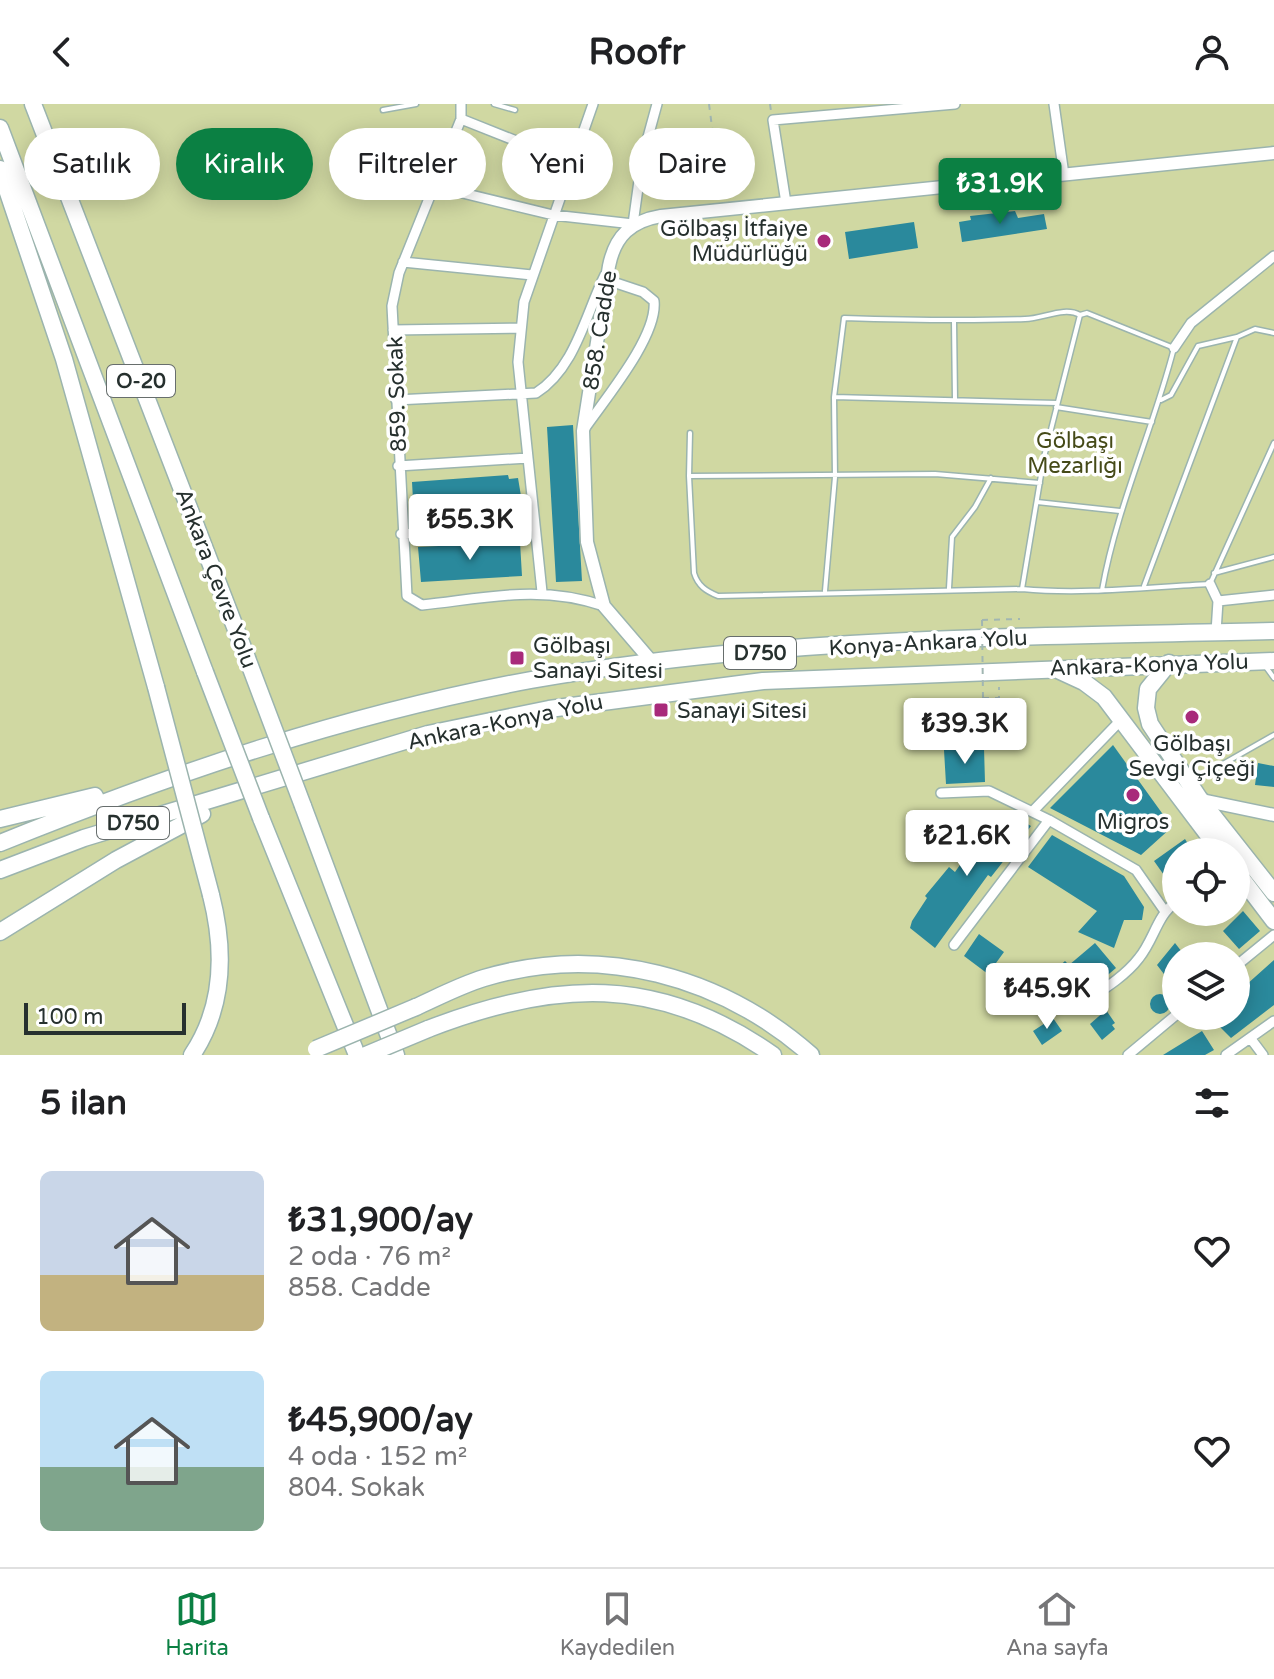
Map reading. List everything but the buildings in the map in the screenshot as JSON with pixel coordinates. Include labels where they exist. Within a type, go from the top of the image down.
[{"type":"highway","name":"Ankara Çevre Yolu","points":[[33,104],[396,1055]]},
{"type":"highway","name":"Ankara Çevre Yolu","points":[[0,128],[261,818],[357,1055]]},
{"type":"highway","points":[[0,169],[64,359],[211,895],[219,934],[220,977],[206,1029],[192,1055]]},
{"type":"highway","name":"Konya-Ankara Yolu","points":[[151,782],[433,700],[531,680],[652,662],[959,638],[1274,631]]},
{"type":"highway","name":"Ankara-Konya Yolu","points":[[269,783],[428,734],[549,709],[763,681],[998,669],[1268,661]]},
{"type":"highway","points":[[1169,663],[1151,683],[1147,718],[1199,798],[1274,893]]},
{"type":"highway","points":[[1049,667],[1095,689],[1210,838]]},
{"type":"highway","points":[[0,819],[151,782]]},
{"type":"highway","name":"D750","points":[[0,843],[151,782]]},
{"type":"highway","points":[[0,932],[116,860],[269,783]]},
{"type":"highway","name":"D750","points":[[0,870],[84,838],[269,783]]},
{"type":"highway","points":[[1250,889],[1274,921]]},
{"type":"highway","points":[[309,1052],[484,978],[523,969],[624,967],[682,979],[710,989],[771,1021],[811,1055]]},
{"type":"highway","points":[[366,1055],[486,1007],[531,996],[574,992],[643,998],[702,1015],[738,1032],[773,1055]]},
{"type":"street","points":[[461,104],[461,119],[502,135]]},
{"type":"street","points":[[584,128],[593,104]]},
{"type":"street","points":[[633,224],[642,159],[657,104]]},
{"type":"street","points":[[786,203],[773,120],[955,104]]},
{"type":"street","points":[[1054,104],[1064,175]]},
{"type":"street","name":"859. Sokak","points":[[457,128],[461,119]]},
{"type":"street","points":[[486,199],[553,215],[633,224],[661,216],[1274,153]]},
{"type":"street","name":"859. Sokak","points":[[428,200],[403,262],[393,297],[401,534],[407,596],[416,604],[542,592],[565,594],[604,606]]},
{"type":"street","points":[[542,592],[521,394],[519,328],[532,275],[558,200]]},
{"type":"street","name":"858. Cadde","points":[[604,606],[587,542],[583,431],[609,266],[617,242],[633,224]]},
{"type":"street","points":[[1174,348],[1191,323],[1274,256]]},
{"type":"street","points":[[403,262],[532,275]]},
{"type":"street","points":[[396,400],[536,393],[554,381],[566,367],[609,266]]},
{"type":"street","points":[[583,431],[637,350],[655,311],[654,301],[643,292],[607,280]]},
{"type":"street","points":[[393,330],[519,328]]},
{"type":"street","points":[[398,466],[528,458]]},
{"type":"street","points":[[401,534],[535,526]]},
{"type":"street","points":[[1210,584],[1218,601],[1216,632]]},
{"type":"street","points":[[1218,601],[1274,595]]},
{"type":"street","points":[[604,606],[652,662]]},
{"type":"street","points":[[1033,811],[1121,720]]},
{"type":"street","points":[[941,793],[989,791],[1033,811],[1136,870],[1162,907]]},
{"type":"street","points":[[1182,803],[1199,798],[1274,815]]},
{"type":"street","points":[[954,945],[1049,820]]},
{"type":"street","points":[[1075,1008],[1128,971],[1150,943],[1162,915]]},
{"type":"street","points":[[1250,955],[1274,935]]},
{"type":"street","points":[[1226,1055],[1274,1021]]},
{"type":"street","points":[[1128,1055],[1162,1027]]},
{"type":"street","points":[[1251,1039],[1263,1055]]},
{"type":"lane","points":[[383,110],[416,104]]},
{"type":"lane","points":[[494,104],[515,110]]},
{"type":"lane","points":[[825,591],[835,477],[834,397],[844,318],[954,321],[1032,319],[1067,311],[1080,315],[1087,313],[1174,348],[1161,400],[1120,511],[1102,590]]},
{"type":"lane","points":[[1022,589],[1056,405],[1080,315]]},
{"type":"lane","points":[[954,321],[955,400]]},
{"type":"lane","points":[[1161,400],[1171,395],[1198,346],[1237,337],[1255,329],[1274,333]]},
{"type":"lane","points":[[1143,587],[1237,337]]},
{"type":"lane","points":[[834,397],[1056,405],[1152,422]]},
{"type":"lane","points":[[690,433],[694,573],[703,588],[718,596],[949,588],[1102,590],[1210,584],[1274,443]]},
{"type":"lane","points":[[689,476],[935,474],[1040,483]]},
{"type":"lane","points":[[949,588],[952,537],[975,507],[991,478]]},
{"type":"lane","points":[[1037,502],[1120,511]]},
{"type":"lane","points":[[1213,573],[1274,557]]},
{"type":"lane","points":[[1268,661],[1274,678]]},
{"type":"lane","points":[[1189,783],[1274,735]]},
{"type":"path","points":[[709,104],[712,128]]},
{"type":"path","points":[[998,669],[999,698],[983,698],[982,620],[1020,619]]},
{"type":"green space","name":"Gölbaşı Mezarlığı","points":[[0,104],[1274,104],[1274,1055],[0,1055]]},
{"type":"place","name":"Gölbaşı İtfaiye Müdürlüğü","points":[[824,241]]},
{"type":"place","name":"Gölbaşı Sanayi Sitesi","points":[[517,658]]},
{"type":"place","name":"Sanayi Sitesi","points":[[661,710]]},
{"type":"place","name":"Gölbaşı Sevgi Çiçeği","points":[[1192,717]]},
{"type":"place","name":"Migros","points":[[1133,795]]}]
